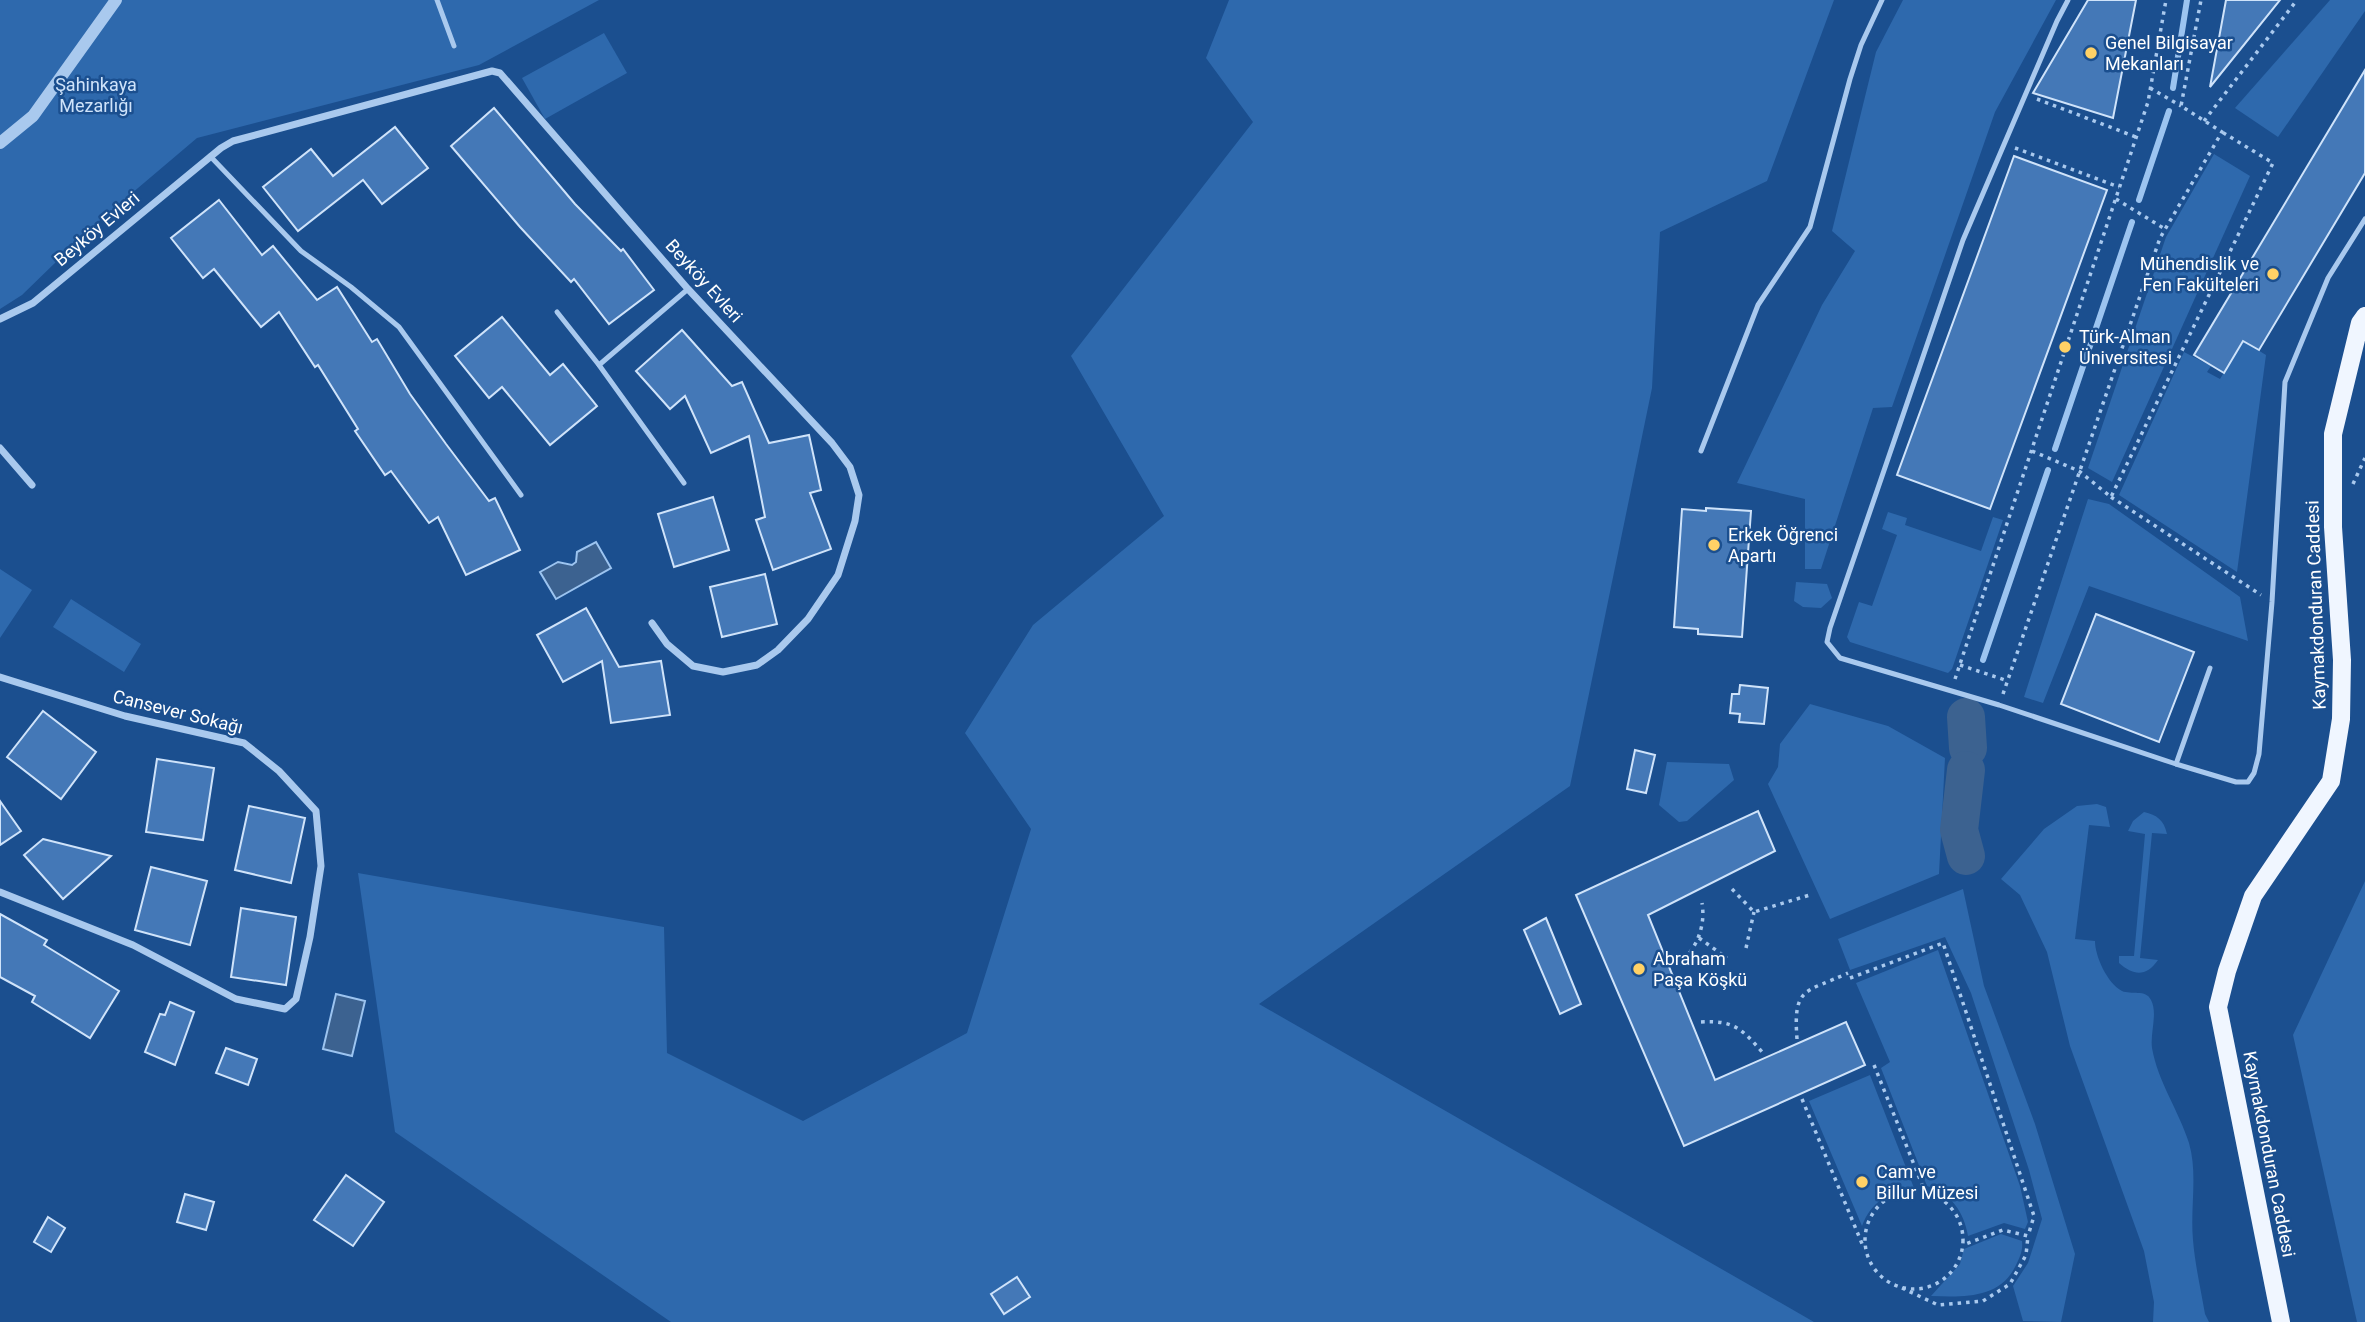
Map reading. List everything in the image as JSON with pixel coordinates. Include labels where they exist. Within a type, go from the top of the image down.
[{"type":"main road","name":"Kaymakdonduran Caddesi","points":[[2281,1322],[2218,1007],[2227,971],[2253,896],[2331,781],[2341,719],[2342,660],[2333,527],[2333,433],[2360,323],[2365,316]]},
{"type":"street","points":[[0,143],[33,116],[116,0]]},
{"type":"street","name":"Beyköy Evleri","points":[[0,319],[33,303],[210,156],[233,141],[496,71],[688,289],[832,443],[850,467],[859,495],[855,522],[838,575],[807,619],[778,650],[757,665],[723,673],[693,666],[667,644],[652,623]]},
{"type":"street","points":[[0,448],[32,485]]},
{"type":"street","name":"Cansever Sokağı","points":[[0,677],[125,716],[244,743],[279,771],[316,811],[321,866],[303,975],[296,999],[285,1009],[236,999],[134,945],[0,892]]},
{"type":"lane","points":[[437,0],[454,46]]},
{"type":"lane","points":[[1701,451],[1758,306],[1810,227],[1858,57],[1882,0]]},
{"type":"lane","points":[[2068,0],[1963,240],[1830,628],[1827,642],[1840,658],[1999,705],[2176,764],[2236,782],[2248,782],[2254,773],[2259,754],[2286,382],[2328,278],[2365,219]]},
{"type":"lane","points":[[210,156],[301,251],[351,287],[399,327],[521,495]]},
{"type":"lane","points":[[599,365],[688,289]]},
{"type":"lane","points":[[557,312],[599,365],[684,483]]},
{"type":"lane","points":[[2176,764],[2210,668]]},
{"type":"path","points":[[1951,691],[2136,137],[2150,88],[2166,0]]},
{"type":"path","points":[[2181,106],[2201,0]]},
{"type":"path","points":[[2204,121],[2297,0]]},
{"type":"path","points":[[2111,497],[2273,163],[2150,88]]},
{"type":"path","points":[[2025,95],[2136,137]]},
{"type":"path","points":[[1999,705],[2160,238],[2222,132]]},
{"type":"path","points":[[2004,144],[2119,187]]},
{"type":"path","points":[[2116,199],[2165,229]]},
{"type":"path","points":[[2032,451],[2079,471],[2111,497],[2272,602]]},
{"type":"path","points":[[1960,665],[2008,681]]},
{"type":"path","points":[[1732,889],[1754,912]]},
{"type":"path","points":[[1754,912],[1813,894]]},
{"type":"path","points":[[1678,965],[1691,952],[1699,937],[1702,903]]},
{"type":"path","points":[[1746,948],[1754,912]]},
{"type":"path","points":[[1699,937],[1727,958]]},
{"type":"path","points":[[1797,1039],[1797,1004],[1804,991],[1943,943],[2035,1216],[2028,1236],[2026,1255],[2010,1284],[1983,1301],[1938,1305],[1880,1276],[1870,1263],[1802,1099]]},
{"type":"path","points":[[1701,1022],[1732,1023],[1745,1032],[1763,1052]]},
{"type":"path","points":[[1874,1065],[1925,1192]]},
{"type":"path","points":[[1870,1263],[1865,1248],[1865,1232],[1870,1216],[1880,1204],[1893,1195],[1909,1191],[1925,1192],[1940,1198],[1952,1209],[1960,1223],[1962,1245],[1960,1256],[1952,1270],[1941,1281],[1926,1287],[1910,1289],[1894,1285]]},
{"type":"path","points":[[1962,1245],[2003,1230],[2028,1236]]},
{"type":"green space","name":"Şahinkaya Mezarlığı","points":[[0,0],[599,0],[479,65],[197,138],[92,227],[22,295],[0,309]]},
{"type":"green space","points":[[1229,0],[1834,0],[1767,181],[1660,232],[1652,388],[1570,786],[1259,1004],[1814,1322],[671,1322],[395,1132],[358,873],[664,927],[667,1053],[803,1121],[967,1033],[1031,829],[965,733],[1033,625],[1164,516],[1071,356],[1253,122],[1206,58]]},
{"type":"green space","points":[[1903,0],[2056,0],[1995,112],[1892,407],[1873,408],[1821,569],[1805,569],[1805,499],[1737,483],[1822,305],[1855,251],[1832,231],[1876,52]]},
{"type":"green space","points":[[2330,0],[2365,0],[2365,11],[2278,137],[2235,108]]},
{"type":"green space","points":[[604,33],[627,73],[545,119],[522,78]]},
{"type":"green space","points":[[2214,154],[2250,176],[2112,482],[2088,468],[2166,237]]},
{"type":"green space","points":[[2243,341],[2266,355],[2237,572],[2119,495],[2184,352],[2211,366],[2207,372],[2220,379]]},
{"type":"green space","points":[[2088,499],[2109,504],[2240,597],[2248,641],[2089,586],[2043,703],[2024,697]]},
{"type":"green space","points":[[1888,512],[1907,518],[1905,525],[1981,551],[1993,517],[2003,520],[1952,669],[1948,673],[1850,642],[1847,637],[1859,602],[1872,606],[1897,535],[1882,529]]},
{"type":"green space","points":[[0,569],[32,590],[0,638]]},
{"type":"green space","points":[[1796,582],[1827,584],[1832,598],[1821,608],[1803,607],[1794,601]]},
{"type":"green space","points":[[71,599],[141,644],[124,672],[53,627]]},
{"type":"green space","points":[[1810,704],[1888,726],[1945,758],[1939,874],[1830,919],[1768,784],[1778,767],[1780,744]]},
{"type":"green space","points":[[1667,762],[1729,764],[1734,780],[1687,821],[1679,822],[1659,805]]},
{"type":"green space","points":[[2097,804],[2106,807],[2110,827],[2089,825],[2075,939],[2095,941],[2100,961],[2111,982],[2122,991],[2146,995],[2153,1005],[2152,1048],[2155,1061],[2185,1131],[2192,1155],[2194,1249],[2205,1314],[2209,1322],[2153,1322],[2154,1302],[2144,1251],[2070,1046],[2047,952],[2020,895],[2001,879],[2044,829],[2077,806]]},
{"type":"green space","points":[[2144,812],[2159,819],[2167,834],[2152,833],[2140,958],[2158,960],[2140,973],[2119,963],[2119,956],[2134,956],[2145,834],[2128,831],[2133,821]]},
{"type":"green space","points":[[2365,881],[2365,1322],[2357,1322],[2293,1035]]},
{"type":"green space","points":[[1963,889],[1984,986],[2035,1124],[2075,1254],[2061,1322],[2023,1321],[2013,1286],[2028,1263],[2042,1219],[2029,1170],[1971,993],[1945,937],[1850,970],[1838,939]]},
{"type":"green space","points":[[1938,950],[2020,1186],[2028,1222],[2025,1229],[2004,1223],[1968,1236],[1960,1211],[1943,1193],[1927,1186],[1881,1068],[1890,1062],[1856,983]]},
{"type":"green space","points":[[1870,1075],[1914,1188],[1882,1199],[1870,1210],[1862,1226],[1809,1101]]},
{"type":"green space","points":[[2001,1234],[2022,1241],[2022,1245],[2015,1267],[2000,1285],[1990,1291],[1967,1296],[1931,1296],[1960,1264],[1964,1249]]},
{"type":"shaded area","points":[[596,542],[611,568],[556,599],[540,572],[558,562],[572,565],[576,562],[577,552]]},
{"type":"shaded area","points":[[336,994],[365,1001],[352,1056],[323,1049]]},
{"type":"building","name":"Genel Bilgisayar Mekanları","points":[[2088,0],[2136,0],[2113,118],[2033,93]]},
{"type":"building","points":[[2226,0],[2280,0],[2210,87]]},
{"type":"building","name":"Mühendislik ve Fen Fakülteleri","points":[[2365,70],[2365,173],[2259,350],[2243,341],[2224,373],[2194,355]]},
{"type":"building","points":[[494,108],[575,204],[621,251],[623,249],[654,290],[609,324],[574,279],[571,282],[520,227],[451,146]]},
{"type":"building","points":[[395,127],[428,168],[382,204],[363,180],[298,231],[263,187],[311,149],[333,176]]},
{"type":"building","points":[[2014,156],[2107,190],[1990,509],[1897,475]]},
{"type":"building","points":[[219,200],[262,255],[273,246],[317,300],[337,287],[372,342],[377,339],[410,394],[446,444],[489,501],[495,498],[520,550],[466,575],[438,517],[429,523],[391,471],[385,475],[355,431],[358,429],[318,365],[315,367],[279,312],[261,327],[214,269],[203,278],[171,238]]},
{"type":"building","points":[[502,317],[550,375],[563,364],[597,406],[550,445],[502,387],[489,398],[455,356]]},
{"type":"building","points":[[682,330],[732,386],[742,382],[769,443],[809,435],[821,490],[810,493],[831,549],[773,570],[756,520],[765,517],[749,436],[711,453],[685,396],[670,409],[636,371]]},
{"type":"building","points":[[713,497],[729,550],[674,567],[658,514]]},
{"type":"building","name":"Erkek Öğrenci Apartı","points":[[1706,508],[1751,511],[1742,637],[1698,634],[1698,629],[1674,627],[1682,509],[1706,511]]},
{"type":"building","points":[[765,574],[777,624],[722,637],[710,587]]},
{"type":"building","points":[[586,608],[619,667],[661,661],[670,715],[611,723],[602,661],[563,682],[537,635]]},
{"type":"building","points":[[2096,614],[2194,652],[2159,742],[2061,704]]},
{"type":"building","points":[[1740,685],[1768,688],[1764,724],[1739,722],[1740,714],[1730,713],[1732,694],[1739,694]]},
{"type":"building","points":[[43,711],[96,752],[61,799],[7,757]]},
{"type":"building","points":[[1635,750],[1655,755],[1646,793],[1627,789]]},
{"type":"building","points":[[157,759],[214,768],[203,840],[146,832]]},
{"type":"building","points":[[0,801],[21,831],[0,845]]},
{"type":"building","points":[[249,806],[305,818],[291,883],[235,870]]},
{"type":"building","name":"Abraham Paşa Köşkü","points":[[1758,811],[1775,851],[1648,915],[1715,1080],[1846,1022],[1865,1065],[1684,1146],[1576,895]]},
{"type":"building","points":[[43,839],[111,856],[63,899],[24,855]]},
{"type":"building","points":[[151,867],[207,881],[190,945],[135,930]]},
{"type":"building","points":[[241,908],[296,917],[286,985],[231,977]]},
{"type":"building","points":[[0,914],[47,940],[44,945],[119,991],[90,1038],[32,1002],[35,996],[0,977]]},
{"type":"building","points":[[1546,918],[1581,1004],[1560,1014],[1524,930]]},
{"type":"building","points":[[170,1002],[194,1012],[175,1065],[145,1052],[160,1014],[165,1015]]},
{"type":"building","points":[[226,1048],[257,1059],[248,1085],[216,1073]]},
{"type":"building","points":[[346,1175],[384,1202],[353,1246],[314,1220]]},
{"type":"building","points":[[185,1194],[214,1202],[206,1230],[177,1222]]},
{"type":"building","points":[[48,1217],[65,1228],[51,1252],[34,1242]]},
{"type":"building","points":[[1017,1277],[1030,1297],[1004,1314],[991,1294]]},
{"type":"waterway","points":[[2173,88],[2187,0]]},
{"type":"waterway","points":[[2139,200],[2169,111]]},
{"type":"waterway","points":[[2055,449],[2132,222]]},
{"type":"waterway","points":[[1983,660],[2048,470]]},
{"type":"waterway","points":[[1966,717],[1968,748]]},
{"type":"waterway","points":[[1966,770],[1959,830],[1966,856]]},
{"type":"place","name":"Genel Bilgisayar Mekanları","points":[[2091,53]]},
{"type":"place","name":"Mühendislik ve Fen Fakülteleri","points":[[2273,274]]},
{"type":"place","name":"Türk-Alman Üniversitesi","points":[[2065,347]]},
{"type":"place","name":"Erkek Öğrenci Apartı","points":[[1714,545]]},
{"type":"place","name":"Abraham Paşa Köşkü","points":[[1639,969]]},
{"type":"place","name":"Cam ve Billur Müzesi","points":[[1862,1182]]}]
